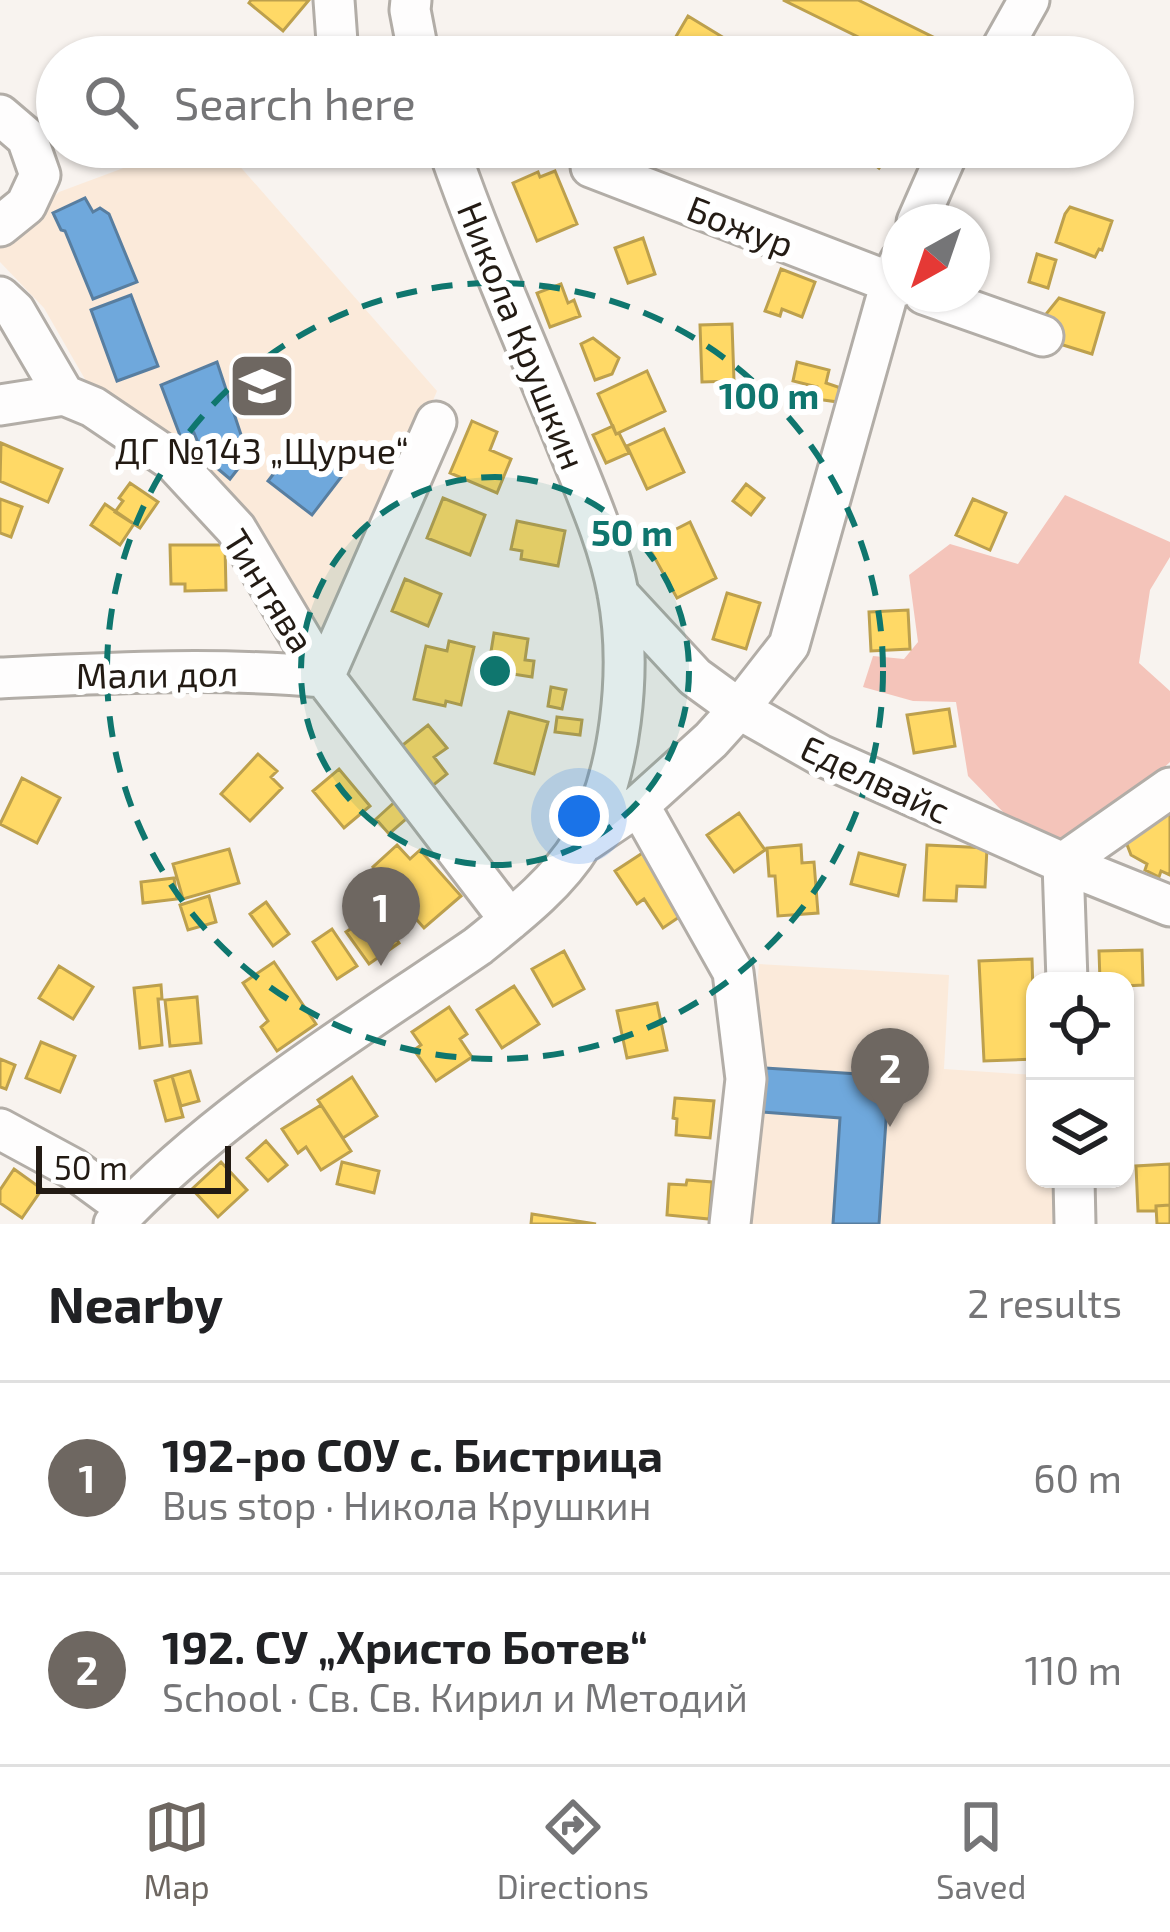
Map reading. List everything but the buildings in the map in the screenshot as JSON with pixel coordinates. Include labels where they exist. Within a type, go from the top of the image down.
[{"type":"street","points":[[334,0],[337,36]]},
{"type":"street","points":[[411,0],[415,36]]},
{"type":"street","points":[[1009,36],[1029,0]]},
{"type":"street","points":[[0,115],[27,138],[36,164]]},
{"type":"street","points":[[0,226],[26,205],[40,176],[37,168]]},
{"type":"street","name":"Никола Крушкин","points":[[121,1216],[248,1104],[510,920],[581,844],[608,789],[623,665],[618,594],[598,524],[449,168]]},
{"type":"street","name":"Божур","points":[[595,168],[882,273]]},
{"type":"street","points":[[925,204],[941,168]]},
{"type":"street","points":[[0,297],[15,311],[64,395],[0,405]]},
{"type":"street","points":[[581,844],[639,805],[711,740],[789,645],[894,312]]},
{"type":"street","name":"Божур","points":[[982,312],[1043,336]]},
{"type":"street","name":"Тинтява","points":[[64,395],[93,407],[173,461],[236,529],[324,677],[510,920]]},
{"type":"street","points":[[324,677],[436,422]]},
{"type":"street","name":"Еделвайс","points":[[618,594],[695,677],[739,709],[820,755],[1170,906]]},
{"type":"street","name":"Мали дол","points":[[0,677],[266,671],[324,677]]},
{"type":"street","points":[[1067,972],[1063,863],[1170,788]]},
{"type":"street","points":[[639,805],[733,971],[746,1079],[730,1224]]},
{"type":"street","points":[[0,1129],[72,1168],[121,1216]]},
{"type":"street","points":[[1074,1188],[1075,1224]]},
{"type":"shaded area","name":"ДГ №143 „Щурче“","points":[[124,168],[241,168],[437,391],[336,630],[314,631],[179,448],[86,381],[44,308],[0,262],[0,246],[59,192]]},
{"type":"shaded area","points":[[1065,495],[1170,542],[1170,557],[1150,590],[1139,663],[1170,691],[1170,762],[1071,853],[1006,815],[968,776],[956,702],[913,701],[863,687],[873,656],[904,659],[918,642],[909,575],[950,544],[1018,564]]},
{"type":"shaded area","points":[[759,964],[949,975],[944,1069],[1026,1074],[1026,1188],[1054,1188],[1053,1224],[737,1224]]},
{"type":"place","name":"ДГ №143 „Щурче“","points":[[262,386]]},
{"type":"place","name":"192-ро СОУ с. Бистрица","points":[[381,966]]},
{"type":"place","name":"192. СУ „Христо Ботев“","points":[[890,1127]]}]
